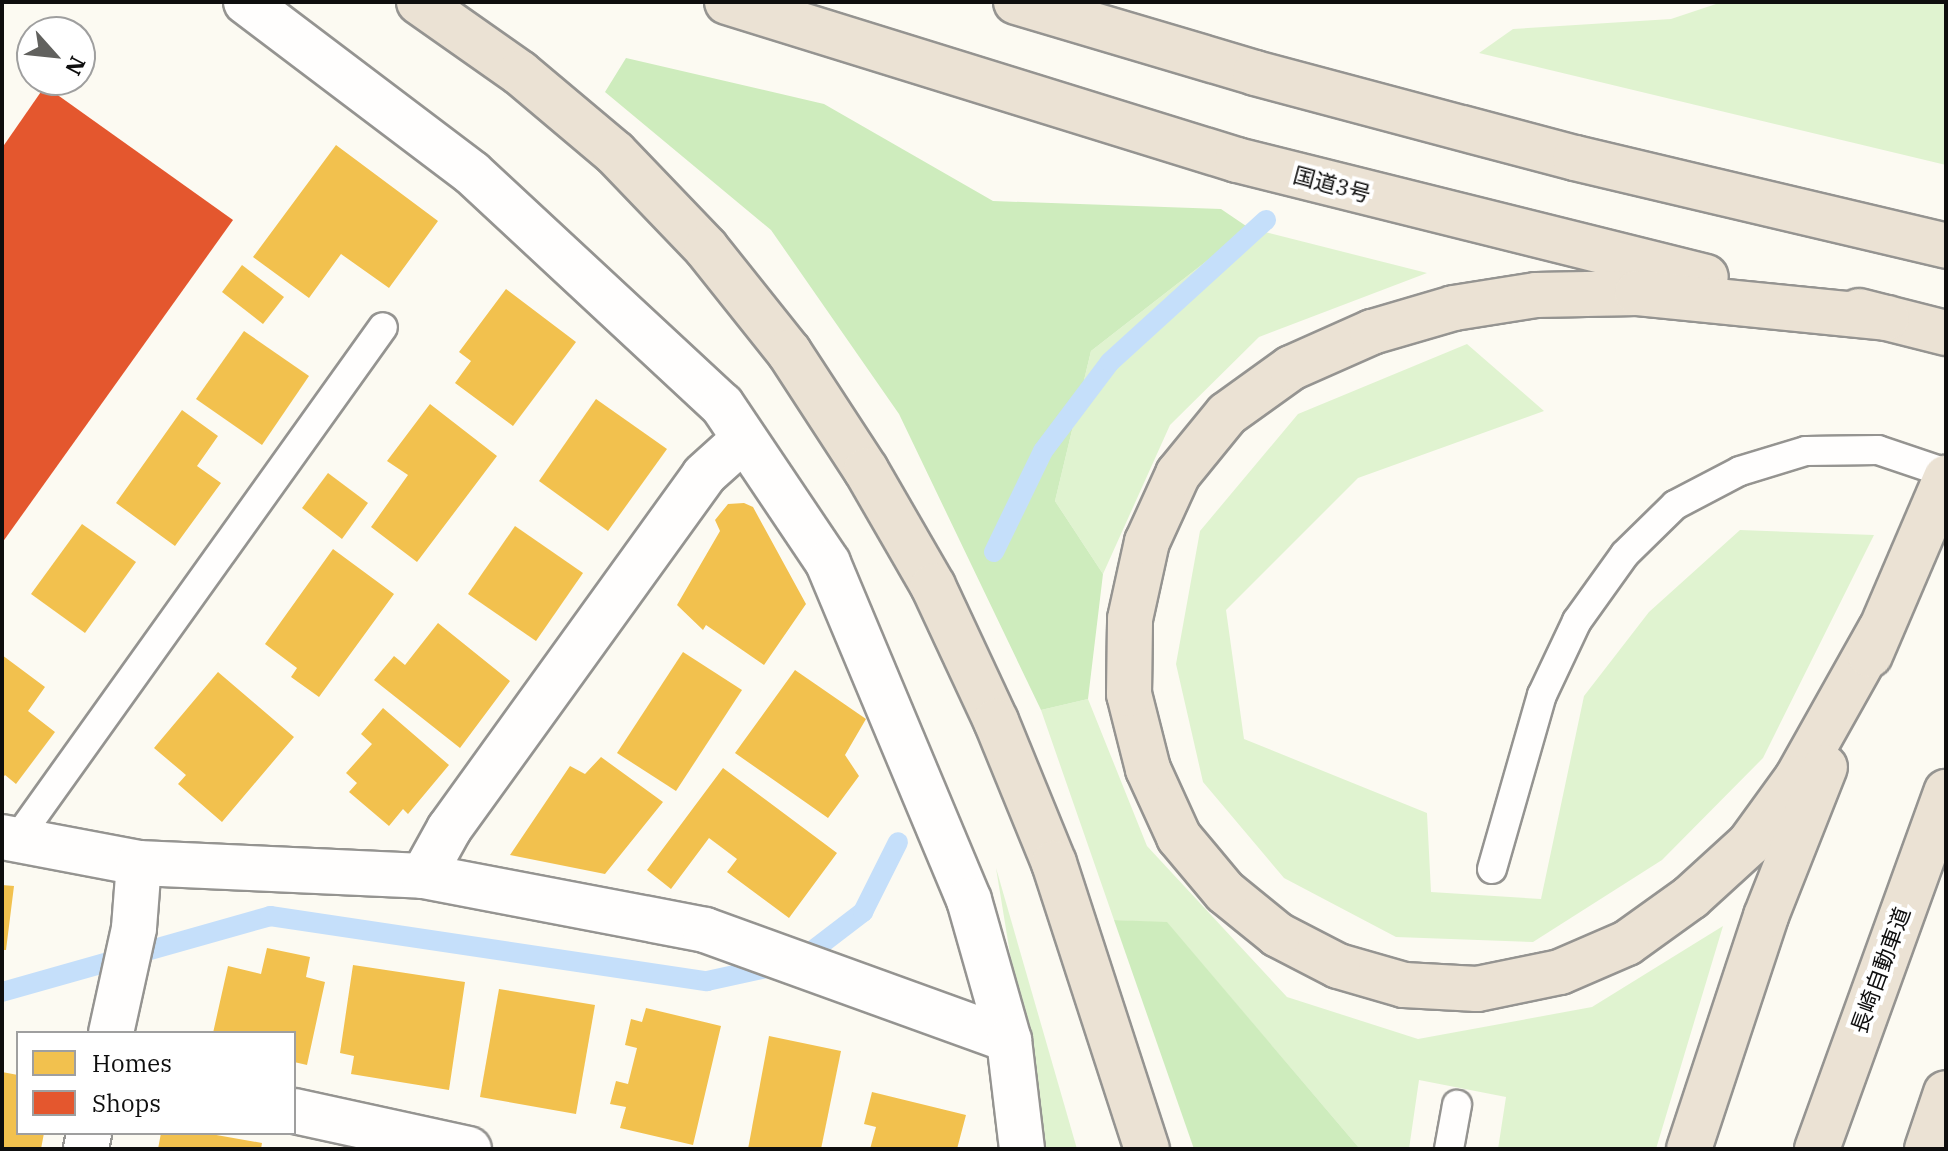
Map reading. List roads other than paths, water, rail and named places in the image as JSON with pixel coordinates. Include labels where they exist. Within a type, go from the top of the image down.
[{"type":"highway","points":[[419,2],[520,73],[615,153],[656,195],[706,248],[789,352],[866,470],[933,586],[1002,735],[1054,863],[1147,1149]]},
{"type":"highway","name":"国道3号","points":[[727,2],[1237,160],[1555,242],[1946,333]]},
{"type":"highway","points":[[1016,2],[1255,73],[1544,150],[1946,246]]},
{"type":"highway","points":[[1880,630],[1797,778],[1749,844],[1691,897],[1627,943],[1560,972],[1477,989],[1404,985],[1338,966],[1278,935],[1225,892],[1179,837],[1148,769],[1129,694],[1130,619],[1140,573],[1147,542],[1178,474],[1227,414],[1291,368],[1372,332],[1454,308],[1536,295],[1637,293],[1887,318]]},
{"type":"highway","points":[[1689,1149],[1766,916],[1880,630],[1946,475]]},
{"type":"highway","name":"長崎自動車道","points":[[1817,1149],[1946,792]]},
{"type":"highway","points":[[1927,1149],[1946,1093]]},
{"type":"street","points":[[246,2],[472,173],[722,405],[828,563],[969,900],[1009,1040],[1022,1149]]},
{"type":"street","points":[[423,876],[449,829],[704,475],[744,439]]},
{"type":"street","points":[[10,838],[139,863],[423,876],[705,930],[1009,1040]]},
{"type":"street","points":[[114,1018],[134,928],[139,863]]},
{"type":"street","points":[[296,1111],[469,1149]]},
{"type":"lane","points":[[10,838],[383,327]]},
{"type":"lane","points":[[1492,869],[1542,695],[1577,621],[1625,554],[1675,505],[1740,471],[1806,451],[1878,450],[1946,475]]},
{"type":"lane","points":[[1449,1149],[1457,1105]]},
{"type":"waterway","points":[[994,552],[1043,451],[1110,362],[1266,220]]},
{"type":"waterway","points":[[2,992],[270,916],[707,981],[799,961],[863,912],[898,842]]}]
